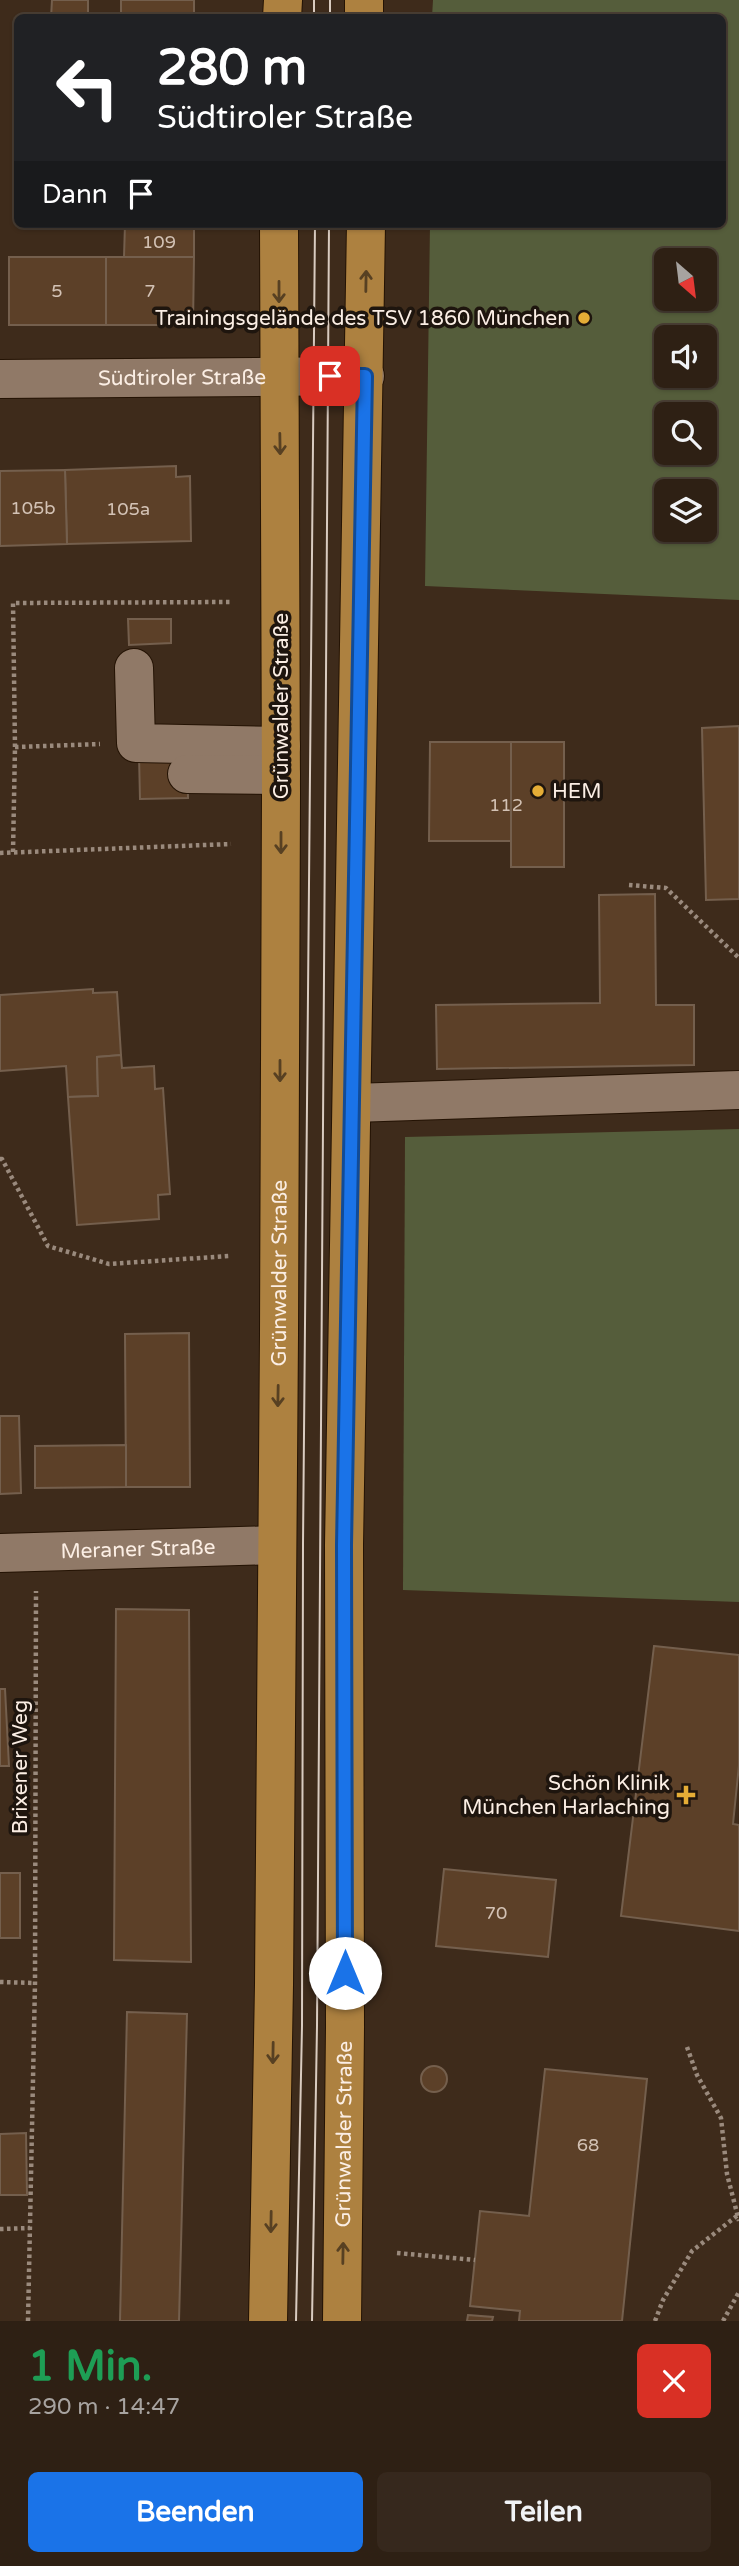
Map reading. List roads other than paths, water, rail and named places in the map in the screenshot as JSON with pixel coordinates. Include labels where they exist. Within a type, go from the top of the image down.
[{"type":"main road","name":"Grünwalder Straße","points":[[268,2321],[274,1971],[281,760],[279,228]]},
{"type":"main road","name":"Grünwalder Straße","points":[[342,2321],[345,2027],[344,1545],[366,228]]},
{"type":"street","name":"Südtiroler Straße","points":[[0,379],[365,376]]},
{"type":"street","points":[[134,668],[135,743],[281,760]]},
{"type":"street","points":[[187,774],[281,760]]},
{"type":"street","points":[[353,1103],[739,1090]]},
{"type":"street","name":"Meraner Straße","points":[[18,1552],[276,1545]]},
{"type":"tram line","points":[[314,0],[314,14]]},
{"type":"tram line","points":[[330,0],[330,14]]},
{"type":"tram line","points":[[296,2321],[302,2026],[303,1544],[315,228]]},
{"type":"tram line","points":[[312,2321],[317,2026],[329,228]]},
{"type":"place","name":"Trainingsgelände des TSV 1860 München","points":[[584,318]]},
{"type":"place","name":"HEM","points":[[538,791]]},
{"type":"place","name":"Schön Klinik München Harlaching","points":[[686,1795]]}]
